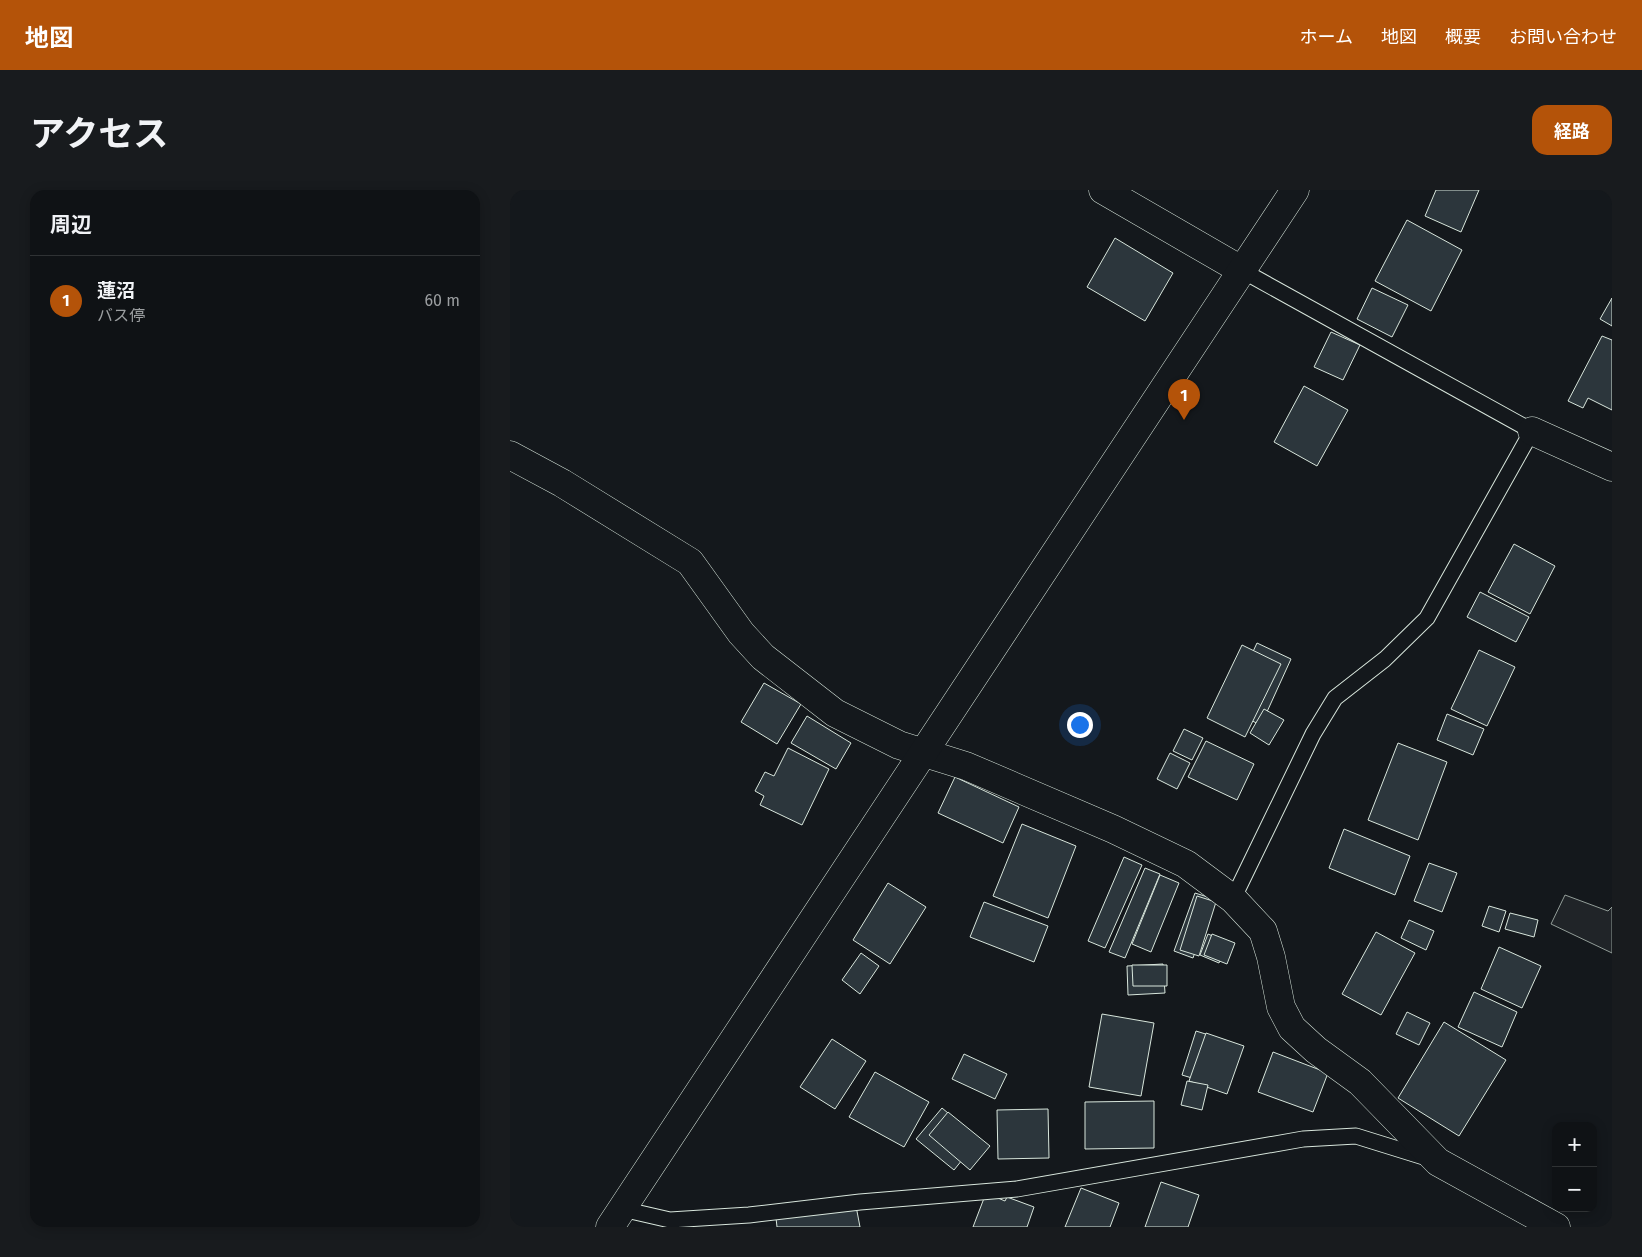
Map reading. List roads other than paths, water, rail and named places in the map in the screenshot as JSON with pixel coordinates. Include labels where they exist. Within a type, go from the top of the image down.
[{"type":"street","points":[[1103,190],[1243,272]]},
{"type":"street","points":[[616,1218],[1243,272],[1295,190]]},
{"type":"street","points":[[1532,431],[1612,467]]},
{"type":"street","points":[[510,456],[562,483],[690,562],[741,633],[763,657],[836,713],[899,745],[924,751],[976,770],[1186,864],[1233,898],[1263,932],[1271,957],[1281,1008],[1292,1028],[1316,1050],[1360,1082],[1438,1162],[1556,1227]]},
{"type":"lane","points":[[1233,898],[1313,734],[1335,698],[1385,659],[1427,618],[1532,431],[1243,272]]},
{"type":"lane","points":[[616,1218],[670,1220],[749,1215],[860,1202],[1016,1189],[1303,1139],[1356,1136],[1438,1162]]},
{"type":"place","name":"蓮沼","points":[[1184,420]]}]
